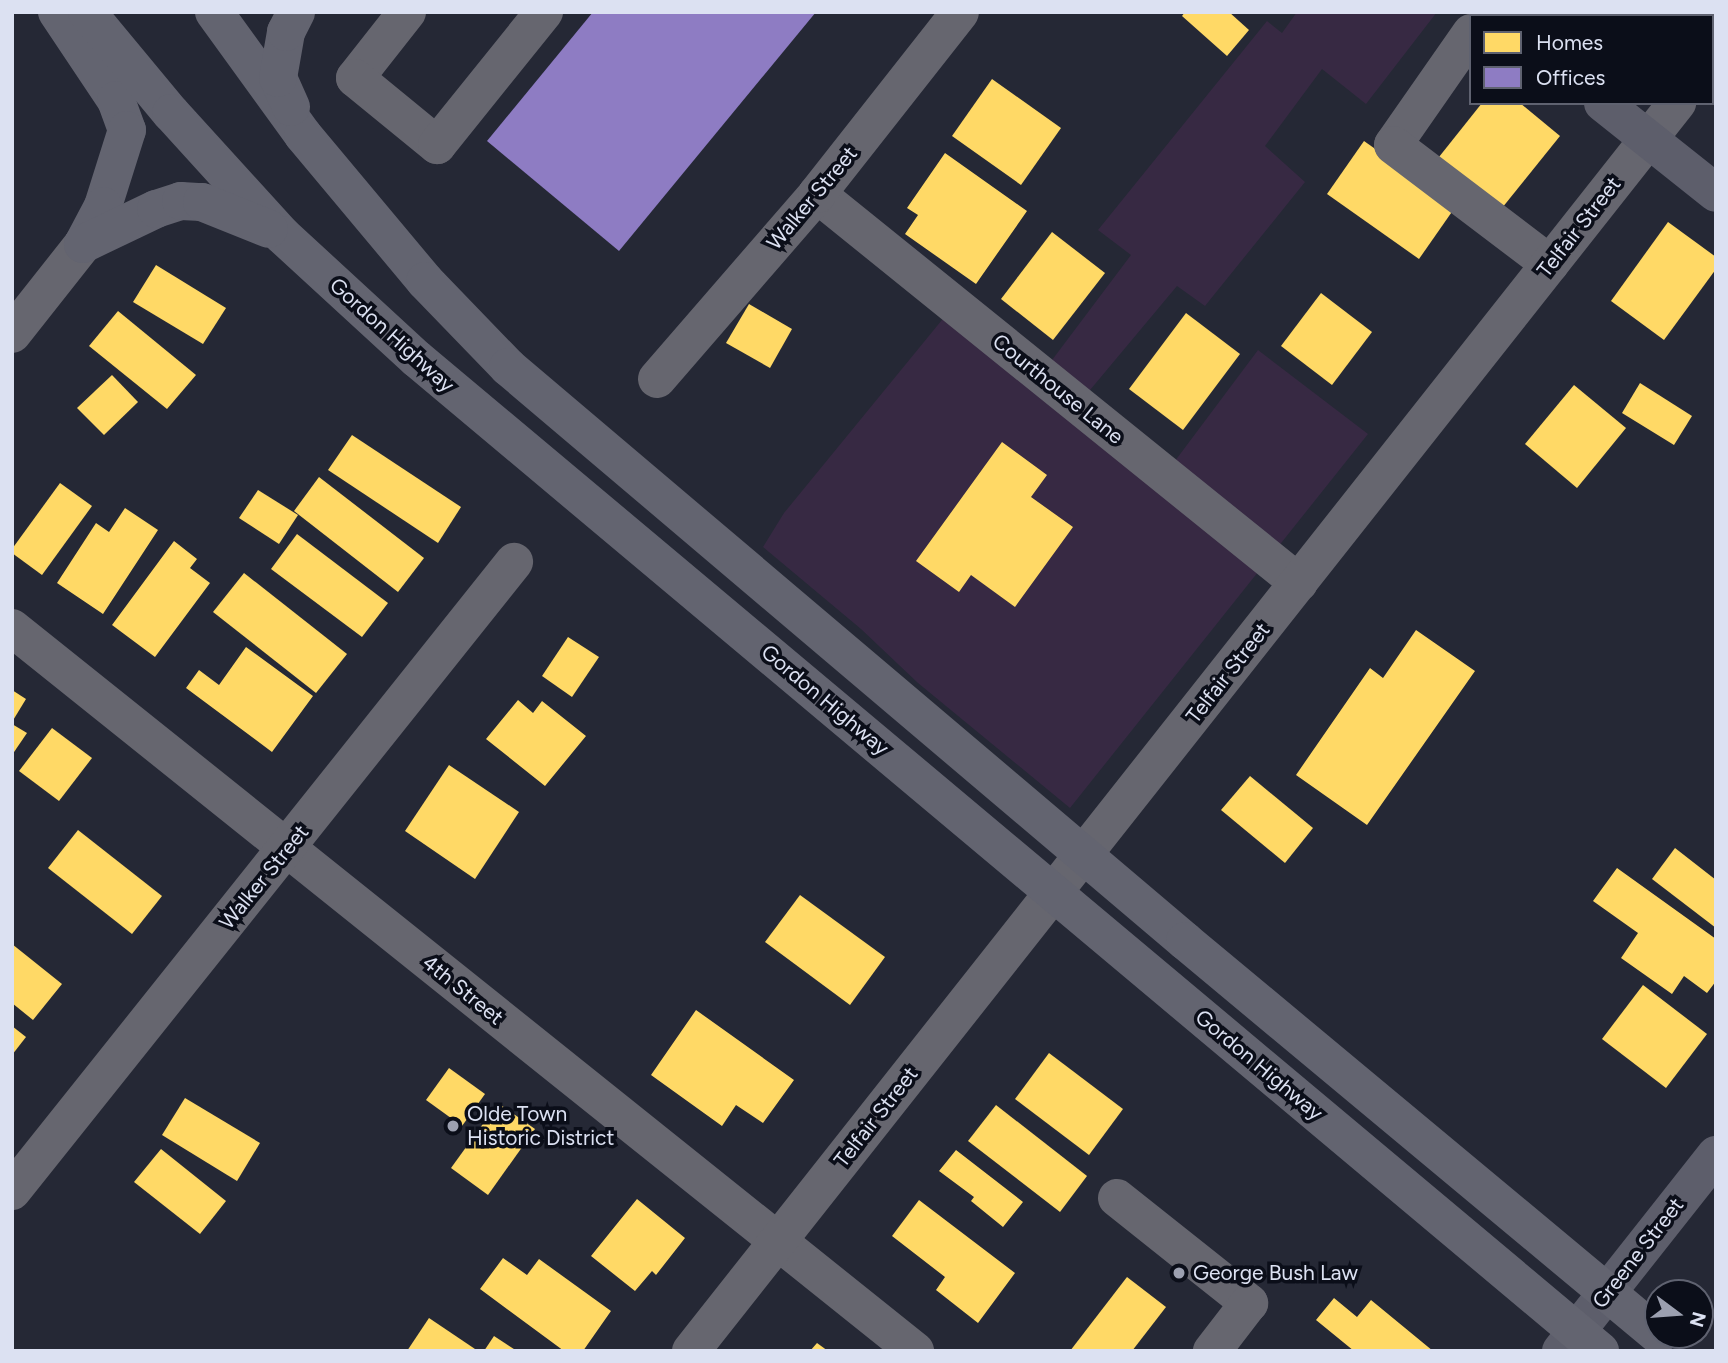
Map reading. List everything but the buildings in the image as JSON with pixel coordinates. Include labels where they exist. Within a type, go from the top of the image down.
[{"type":"highway","points":[[57,12],[116,100],[127,130],[103,206],[83,244]]},
{"type":"highway","name":"Gordon Highway","points":[[87,12],[171,113],[282,234],[417,359],[1600,1351]]},
{"type":"highway","points":[[214,12],[303,135],[425,281],[508,367],[556,411],[1185,941],[1644,1323]]},
{"type":"highway","points":[[296,12],[286,32],[278,78],[303,135]]},
{"type":"highway","points":[[83,244],[156,209],[181,201],[202,202],[282,234]]},
{"type":"main road","points":[[1605,105],[1716,193]]},
{"type":"main road","name":"Greene Street","points":[[1561,1351],[1716,1155]]},
{"type":"street","points":[[407,12],[355,78],[437,145],[544,12]]},
{"type":"street","name":"Walker Street","points":[[657,379],[817,194],[960,12]]},
{"type":"street","points":[[1469,36],[1393,145],[1550,264]]},
{"type":"street","name":"Telfair Street","points":[[691,1351],[1675,105]]},
{"type":"street","name":"Courthouse Lane","points":[[817,194],[1299,583]]},
{"type":"street","points":[[12,334],[83,244]]},
{"type":"street","name":"Walker Street","points":[[12,1191],[514,562]]},
{"type":"street","name":"4th Street","points":[[12,628],[915,1351]]},
{"type":"street","points":[[1117,1198],[1249,1303],[1212,1351]]},
{"type":"shaded area","points":[[1297,12],[1437,12],[1366,104],[1322,69],[1265,146],[1305,182],[1205,306],[1177,286],[1070,414],[1157,485],[1258,350],[1368,434],[1070,808],[918,683],[861,629],[763,547],[784,513],[946,315],[1034,384],[1131,255],[1098,230],[1267,21],[1282,33]]},
{"type":"place","name":"Olde Town Historic District","points":[[453,1126]]},
{"type":"place","name":"George Bush Law","points":[[1179,1273]]}]
